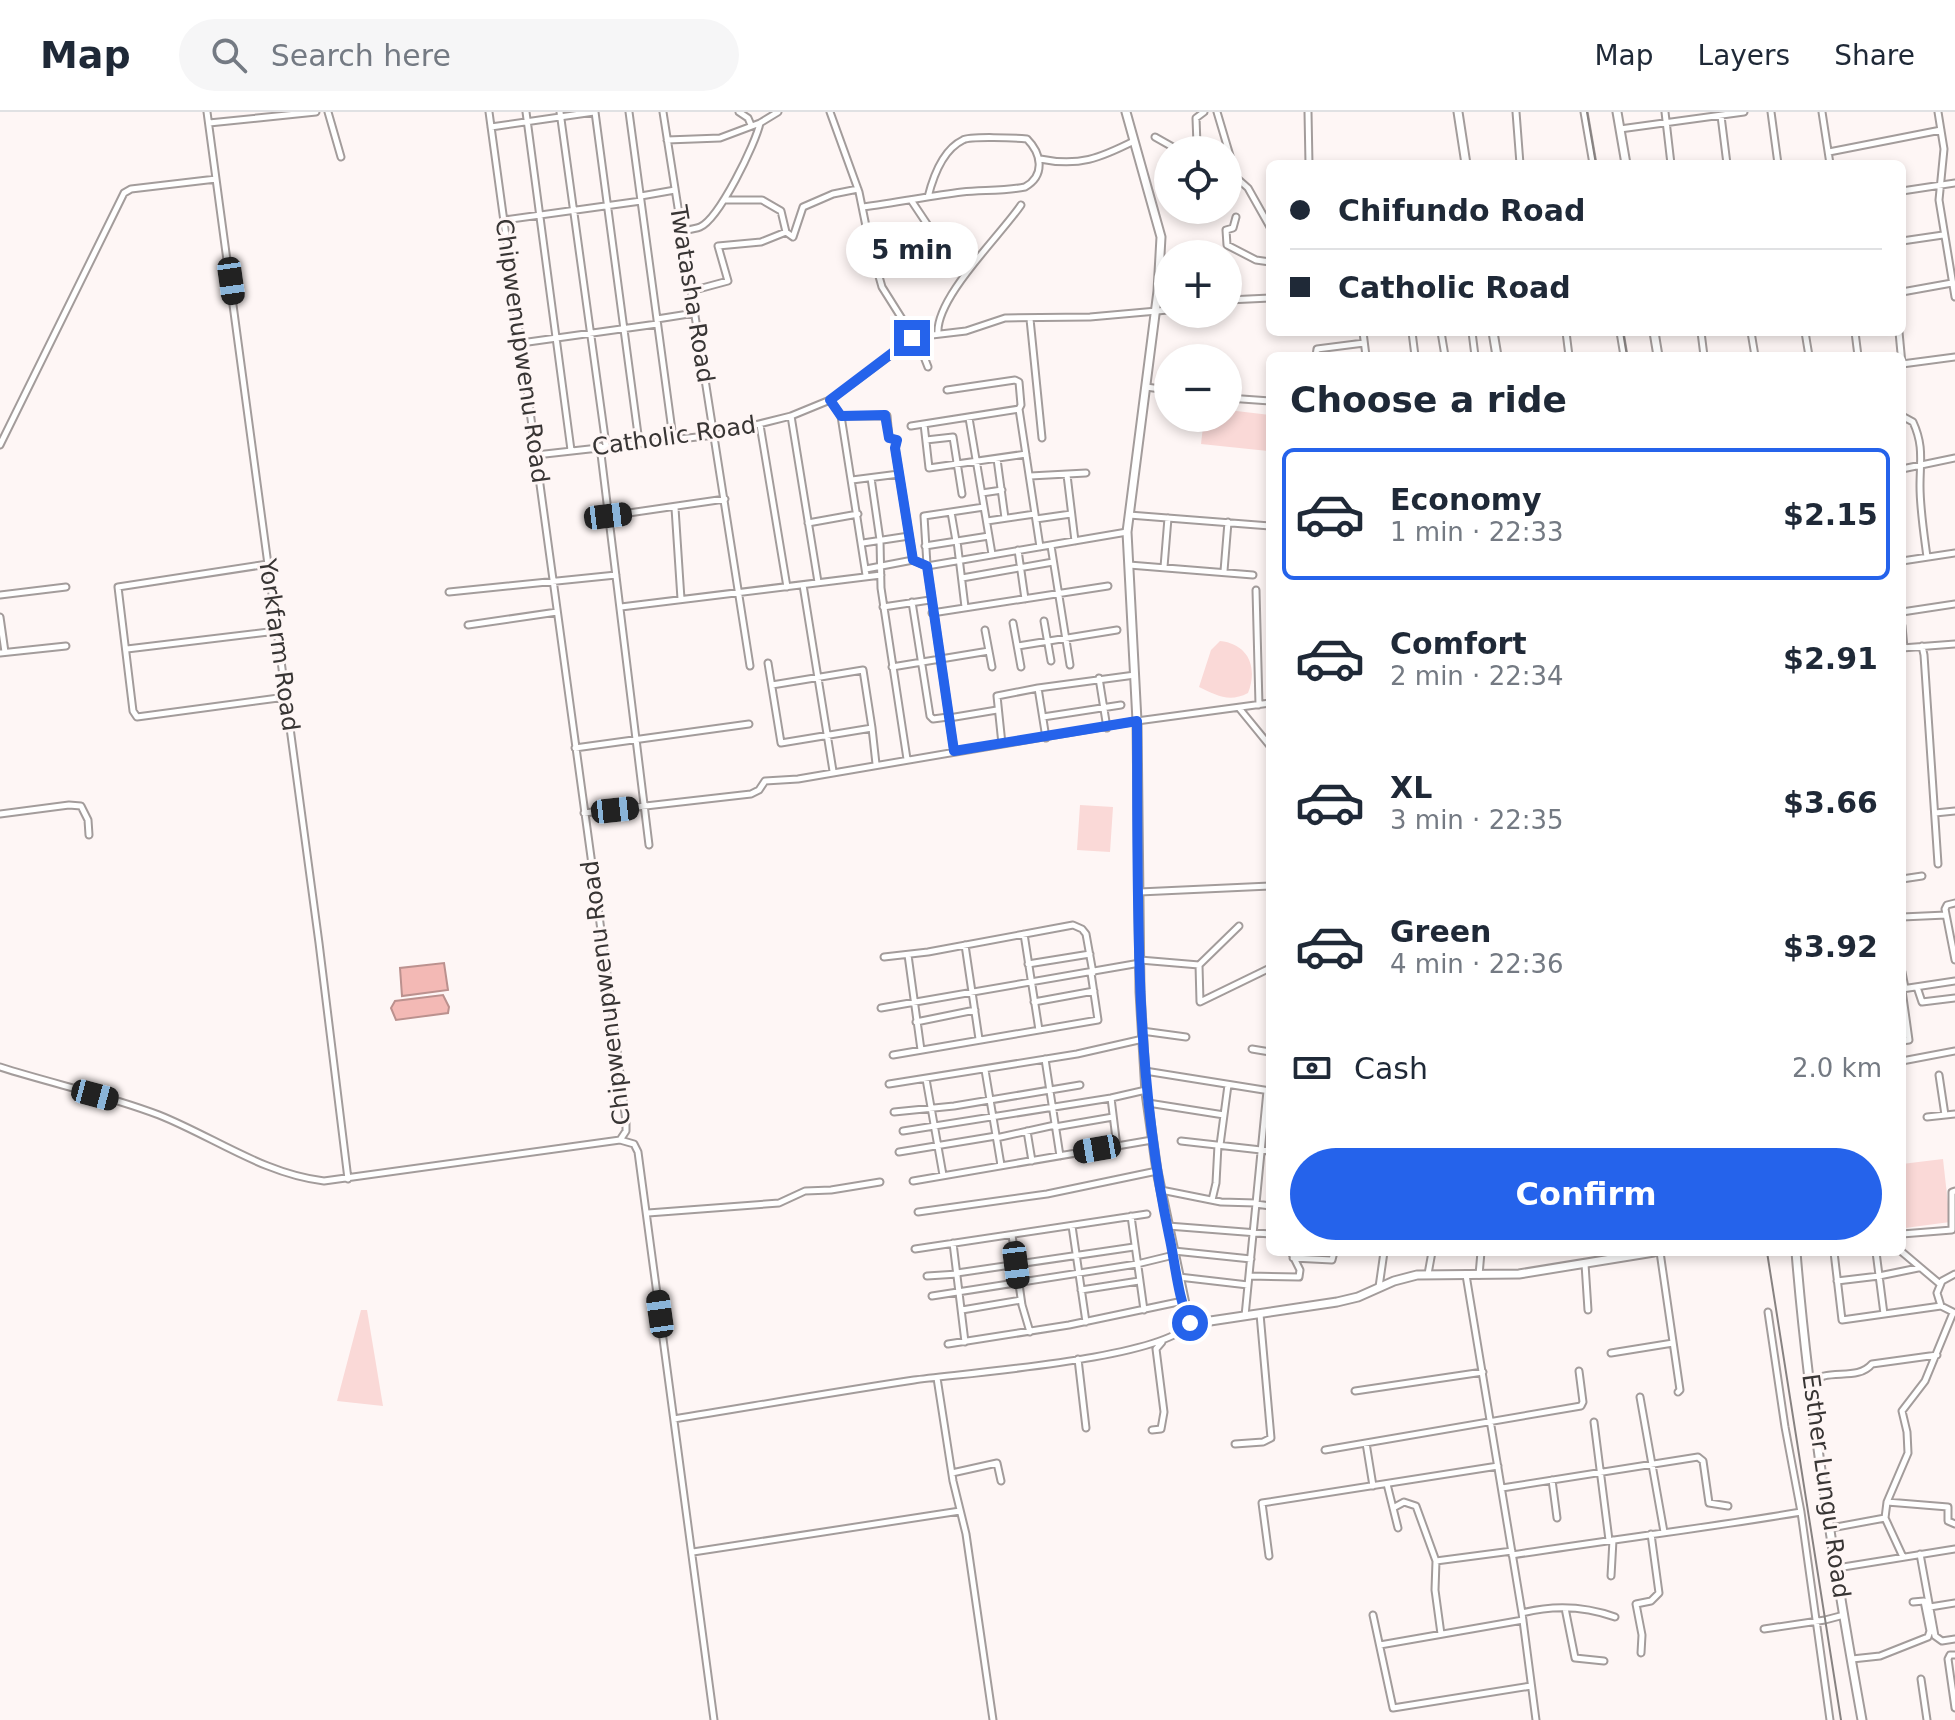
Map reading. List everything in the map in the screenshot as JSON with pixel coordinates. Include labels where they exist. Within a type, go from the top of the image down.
[{"type":"street","name":"Yorkfarm Road","points":[[207,112],[347,1153],[348,1179]]},
{"type":"street","points":[[209,123],[316,112]]},
{"type":"street","points":[[328,112],[341,157]]},
{"type":"street","name":"Chipwenupwenu Road","points":[[0,1067],[162,1116],[280,1171],[324,1181],[620,1140],[626,1131],[489,112]]},
{"type":"street","points":[[526,112],[571,450]]},
{"type":"street","points":[[491,127],[528,123],[561,114],[595,112],[639,442]]},
{"type":"street","points":[[629,112],[673,438]]},
{"type":"street","name":"Twatasha Road","points":[[663,112],[750,666]]},
{"type":"street","points":[[739,112],[748,118],[751,125]]},
{"type":"street","points":[[667,140],[715,139],[760,123],[778,112]]},
{"type":"street","points":[[830,112],[858,189],[882,287],[921,349],[928,367]]},
{"type":"street","points":[[1126,112],[1161,240]]},
{"type":"street","points":[[1197,136],[1196,118],[1204,112]]},
{"type":"street","points":[[1217,112],[1224,136]]},
{"type":"street","points":[[1308,112],[1309,160]]},
{"type":"street","points":[[1458,112],[1465,160]]},
{"type":"street","points":[[1516,112],[1520,160]]},
{"type":"street","points":[[1584,112],[1592,160]]},
{"type":"street","points":[[1617,112],[1625,160]]},
{"type":"street","points":[[1665,112],[1671,160]]},
{"type":"street","points":[[1620,129],[1744,112]]},
{"type":"street","points":[[1771,112],[1777,160]]},
{"type":"street","points":[[1822,112],[1830,160]]},
{"type":"street","points":[[1938,112],[1944,149],[1940,184],[1943,235],[1955,297]]},
{"type":"street","points":[[561,114],[649,845]]},
{"type":"street","points":[[1721,116],[1726,160]]},
{"type":"street","points":[[681,231],[702,226],[725,200],[740,173],[760,123]]},
{"type":"street","points":[[1829,152],[1941,130]]},
{"type":"street","points":[[862,207],[1025,187],[1033,182],[1040,159],[1027,139],[966,139],[944,157],[933,178],[928,197]]},
{"type":"street","points":[[1040,159],[1077,163],[1101,157],[1134,141]]},
{"type":"street","points":[[0,445],[124,193],[131,189],[216,179]]},
{"type":"street","points":[[1906,190],[1955,183]]},
{"type":"street","points":[[1242,184],[1248,188],[1266,220]]},
{"type":"street","points":[[725,200],[764,201],[781,211],[786,232],[793,237],[803,207],[833,194],[858,189]]},
{"type":"street","points":[[504,220],[607,206],[675,190]]},
{"type":"street","points":[[911,200],[935,236],[976,261]]},
{"type":"street","points":[[938,334],[941,313],[976,261],[1007,227],[1021,205]]},
{"type":"street","points":[[1234,224],[1233,228],[1226,230],[1227,245],[1256,260],[1266,261]]},
{"type":"street","points":[[691,291],[728,281],[718,246],[758,243],[786,232]]},
{"type":"street","points":[[1906,240],[1943,235]]},
{"type":"street","points":[[1906,291],[1952,283]]},
{"type":"street","points":[[1242,299],[1266,298]]},
{"type":"street","name":"Catholic Road","points":[[536,455],[715,435],[791,416],[830,400],[912,338],[970,330],[1005,318],[1154,312]]},
{"type":"street","points":[[521,343],[623,329],[695,313]]},
{"type":"street","points":[[1030,319],[1042,438]]},
{"type":"street","points":[[1154,320],[1127,532],[1137,721],[1140,962],[1146,1090],[1157,1171],[1190,1323]]},
{"type":"street","points":[[1363,336],[1365,352]]},
{"type":"street","points":[[1317,352],[1317,349],[1364,343]]},
{"type":"street","points":[[1906,363],[1955,357]]},
{"type":"street","points":[[947,390],[1017,381],[1040,547]]},
{"type":"street","points":[[1146,387],[1154,388]]},
{"type":"street","points":[[1242,399],[1266,401]]},
{"type":"street","points":[[830,400],[841,416],[866,572]]},
{"type":"street","points":[[911,426],[1019,409]]},
{"type":"street","points":[[791,416],[818,582]]},
{"type":"street","points":[[841,416],[887,416],[889,438],[897,440],[895,448],[913,560]]},
{"type":"street","points":[[969,418],[992,554]]},
{"type":"street","points":[[1906,418],[1913,422],[1918,432],[1923,465],[1921,501],[1927,557]]},
{"type":"street","points":[[924,424],[929,468],[1026,454]]},
{"type":"street","points":[[760,425],[787,587]]},
{"type":"street","points":[[926,440],[953,437],[962,494]]},
{"type":"street","points":[[1906,468],[1955,458]]},
{"type":"street","points":[[997,459],[1005,518]]},
{"type":"street","points":[[1030,476],[1086,473]]},
{"type":"street","points":[[852,480],[899,474]]},
{"type":"street","points":[[1067,475],[1075,541]]},
{"type":"street","points":[[871,478],[880,540],[883,607],[907,759]]},
{"type":"street","points":[[982,493],[1002,490]]},
{"type":"street","points":[[608,516],[725,499]]},
{"type":"street","points":[[954,751],[930,599],[923,517],[984,507]]},
{"type":"street","points":[[675,508],[681,599]]},
{"type":"street","points":[[951,512],[965,607]]},
{"type":"street","points":[[808,523],[858,514]]},
{"type":"street","points":[[987,521],[1071,514]]},
{"type":"street","points":[[1129,515],[1266,526]]},
{"type":"street","points":[[1164,567],[1168,518]]},
{"type":"street","points":[[1224,571],[1228,522]]},
{"type":"street","points":[[621,607],[803,585],[913,560],[927,565],[1127,532]]},
{"type":"street","points":[[863,543],[909,536]]},
{"type":"street","points":[[925,546],[989,536]]},
{"type":"street","points":[[1051,546],[1070,665]]},
{"type":"street","points":[[1018,550],[1025,599]]},
{"type":"street","points":[[1906,560],[1955,553]]},
{"type":"street","points":[[962,578],[1053,562]]},
{"type":"street","points":[[268,564],[120,586],[118,590],[133,711],[137,717],[286,697]]},
{"type":"street","points":[[1128,565],[1253,575]]},
{"type":"street","points":[[866,572],[881,575]]},
{"type":"street","points":[[449,592],[616,575]]},
{"type":"street","points":[[803,585],[833,771]]},
{"type":"street","points":[[932,613],[1108,586]]},
{"type":"street","points":[[0,595],[66,587]]},
{"type":"street","points":[[1256,590],[1259,705]]},
{"type":"street","points":[[883,607],[930,599]]},
{"type":"street","points":[[912,602],[930,716],[933,719],[997,710]]},
{"type":"street","points":[[1906,611],[1955,604]]},
{"type":"street","points":[[468,625],[557,612]]},
{"type":"street","points":[[0,617],[2,653],[66,646]]},
{"type":"street","points":[[1044,621],[1051,661]]},
{"type":"street","points":[[1013,623],[1021,667]]},
{"type":"street","points":[[985,630],[992,667]]},
{"type":"street","points":[[1018,646],[1117,630]]},
{"type":"street","points":[[127,649],[277,631]]},
{"type":"street","points":[[1906,648],[1955,644]]},
{"type":"street","points":[[1922,646],[1938,864]]},
{"type":"street","points":[[892,667],[989,651]]},
{"type":"street","points":[[768,663],[781,743],[872,728]]},
{"type":"street","points":[[772,685],[863,670],[876,764]]},
{"type":"street","points":[[1002,744],[998,695],[1135,675]]},
{"type":"street","points":[[1099,678],[1107,728]]},
{"type":"street","points":[[1038,688],[1046,738]]},
{"type":"street","points":[[584,813],[751,794],[759,790],[765,781],[798,779],[1137,721],[1266,704]]},
{"type":"street","points":[[1043,717],[1121,705]]},
{"type":"street","points":[[1238,707],[1266,741]]},
{"type":"street","points":[[575,748],[749,724]]},
{"type":"street","points":[[0,814],[81,806],[88,820],[89,835]]},
{"type":"street","points":[[1935,813],[1955,811]]},
{"type":"street","points":[[1906,878],[1922,876]]},
{"type":"street","points":[[1139,892],[1266,886]]},
{"type":"street","points":[[1955,903],[1945,906],[1955,960]]},
{"type":"street","points":[[1906,917],[1946,915]]},
{"type":"street","points":[[884,957],[1078,926],[1086,934],[1098,1020],[893,1055]]},
{"type":"street","points":[[881,1008],[1092,973],[1140,962],[1199,965],[1239,926]]},
{"type":"street","points":[[1024,934],[1039,1030]]},
{"type":"street","points":[[965,945],[979,1039]]},
{"type":"street","points":[[1028,964],[1090,954]]},
{"type":"street","points":[[908,955],[921,1050]]},
{"type":"street","points":[[1199,965],[1200,1002],[1266,970]]},
{"type":"street","points":[[1906,989],[1955,981]]},
{"type":"street","points":[[1917,987],[1922,1002],[1955,998]]},
{"type":"street","points":[[1034,1002],[1094,991]]},
{"type":"street","points":[[916,1022],[975,1010]]},
{"type":"street","points":[[889,1084],[1045,1059],[1143,1035],[1186,1037]]},
{"type":"street","points":[[1252,1049],[1266,1051]]},
{"type":"street","points":[[1906,1060],[1955,1051]]},
{"type":"street","points":[[1045,1059],[1060,1156]]},
{"type":"street","points":[[985,1070],[1001,1165]]},
{"type":"street","points":[[1145,1071],[1266,1091]]},
{"type":"street","points":[[1939,1075],[1945,1115]]},
{"type":"street","points":[[926,1079],[943,1175]]},
{"type":"street","points":[[894,1112],[1080,1085]]},
{"type":"street","points":[[1212,1200],[1228,1085]]},
{"type":"street","points":[[903,1131],[1146,1090]]},
{"type":"street","points":[[1111,1098],[1117,1147]]},
{"type":"street","points":[[1148,1103],[1224,1115]]},
{"type":"street","points":[[1245,1316],[1266,1108]]},
{"type":"street","points":[[1927,1117],[1955,1114]]},
{"type":"street","points":[[899,1152],[1113,1117]]},
{"type":"street","points":[[1027,1131],[1032,1161]]},
{"type":"street","points":[[620,1140],[629,1141],[637,1148],[648,1213],[714,1720]]},
{"type":"street","points":[[913,1181],[1153,1140]]},
{"type":"street","points":[[1181,1141],[1266,1151]]},
{"type":"street","points":[[918,1212],[1047,1194],[1157,1171]]},
{"type":"street","points":[[1259,1177],[1266,1178]]},
{"type":"street","points":[[648,1213],[779,1203],[805,1191],[880,1182]]},
{"type":"street","points":[[1160,1190],[1212,1200],[1266,1205]]},
{"type":"street","points":[[1906,1234],[1952,1230],[1952,1192],[1955,1191]]},
{"type":"street","points":[[915,1249],[1147,1214]]},
{"type":"street","points":[[1131,1216],[1144,1310]]},
{"type":"street","points":[[1072,1226],[1086,1322]]},
{"type":"street","points":[[1167,1226],[1266,1234]]},
{"type":"street","points":[[1012,1235],[1021,1300],[1030,1332]]},
{"type":"street","points":[[953,1243],[965,1342]]},
{"type":"street","points":[[927,1276],[1134,1247]]},
{"type":"street","points":[[932,1296],[1137,1264],[1173,1253],[1251,1259]]},
{"type":"street","points":[[1249,1276],[1299,1277],[1300,1270],[1293,1256]]},
{"type":"street","points":[[1300,1256],[1332,1260],[1333,1256]]},
{"type":"street","points":[[1379,1289],[1383,1256]]},
{"type":"street","points":[[1428,1274],[1431,1256]]},
{"type":"street","points":[[1479,1275],[1481,1256]]},
{"type":"street","points":[[674,1419],[1078,1359],[1162,1342],[1177,1335],[1190,1323],[1337,1302],[1394,1281],[1428,1274],[1519,1274],[1626,1256]]},
{"type":"street","points":[[1661,1256],[1678,1392]]},
{"type":"street","name":"Esther Lungu Road","points":[[1796,1256],[1810,1381],[1862,1720]]},
{"type":"street","points":[[1834,1256],[1842,1320],[1941,1306],[1954,1313],[1925,1381],[1902,1411],[1908,1453],[1887,1502],[1885,1518],[1903,1557]]},
{"type":"street","points":[[1876,1256],[1884,1314]]},
{"type":"street","points":[[1906,1256],[1940,1284]]},
{"type":"street","points":[[1585,1264],[1588,1310]]},
{"type":"street","points":[[1837,1281],[1918,1268]]},
{"type":"street","points":[[1466,1274],[1536,1720]]},
{"type":"street","points":[[1941,1306],[1937,1293],[1940,1284],[1955,1274]]},
{"type":"street","points":[[1178,1277],[1248,1285]]},
{"type":"street","points":[[1081,1290],[1139,1281]]},
{"type":"street","points":[[962,1310],[1021,1300]]},
{"type":"street","points":[[948,1344],[1086,1322],[1183,1301]]},
{"type":"street","points":[[1768,1312],[1801,1512],[1830,1720]]},
{"type":"street","points":[[1235,1444],[1263,1442],[1271,1438],[1260,1314]]},
{"type":"street","points":[[1152,1430],[1161,1429],[1164,1412],[1156,1349],[1162,1342]]},
{"type":"street","points":[[1611,1353],[1673,1343]]},
{"type":"street","points":[[1810,1381],[1857,1372],[1872,1364],[1937,1355]]},
{"type":"street","points":[[1078,1359],[1086,1428]]},
{"type":"street","points":[[1325,1450],[1581,1406],[1579,1371]]},
{"type":"street","points":[[1355,1391],[1483,1372]]},
{"type":"street","points":[[937,1378],[952,1473],[966,1534],[993,1720]]},
{"type":"street","points":[[1640,1397],[1664,1532]]},
{"type":"street","points":[[1594,1422],[1611,1540],[1611,1576]]},
{"type":"street","points":[[1366,1443],[1373,1486]]},
{"type":"street","points":[[1502,1488],[1701,1458],[1709,1503],[1728,1506]]},
{"type":"street","points":[[952,1473],[997,1463],[1001,1481]]},
{"type":"street","points":[[1269,1556],[1262,1503],[1498,1466]]},
{"type":"street","points":[[1552,1480],[1557,1518]]},
{"type":"street","points":[[1387,1484],[1398,1528]]},
{"type":"street","points":[[1393,1508],[1404,1502],[1416,1506],[1436,1561],[1435,1590],[1441,1634]]},
{"type":"street","points":[[1887,1502],[1948,1507],[1948,1521],[1955,1524]]},
{"type":"street","points":[[693,1552],[960,1511]]},
{"type":"street","points":[[1436,1561],[1611,1540],[1801,1512]]},
{"type":"street","points":[[1831,1528],[1885,1518]]},
{"type":"street","points":[[1641,1653],[1642,1635],[1636,1604],[1651,1601],[1659,1593],[1651,1534]]},
{"type":"street","points":[[1837,1568],[1955,1549]]},
{"type":"street","points":[[1920,1554],[1936,1638],[1942,1641],[1955,1639]]},
{"type":"street","points":[[1852,1659],[1880,1656],[1928,1637],[1930,1631],[1924,1601],[1913,1602]]},
{"type":"street","points":[[1930,1607],[1955,1603]]},
{"type":"street","points":[[1380,1645],[1522,1617],[1552,1607],[1591,1610],[1615,1617]]},
{"type":"street","points":[[1565,1608],[1575,1658],[1604,1661]]},
{"type":"street","points":[[1373,1615],[1393,1708],[1531,1686]]},
{"type":"street","points":[[1764,1629],[1844,1615]]},
{"type":"street","points":[[1955,1655],[1948,1659],[1955,1708]]},
{"type":"street","points":[[1921,1679],[1927,1720]]},
{"type":"shaded area","points":[[1242,412],[1266,415],[1266,451],[1201,444],[1202,432],[1242,432]]},
{"type":"shaded area","points":[[1220,641],[1238,647],[1249,659],[1252,675],[1248,693],[1229,698],[1199,687],[1211,650]]},
{"type":"shaded area","points":[[1080,805],[1113,807],[1110,852],[1077,850]]},
{"type":"shaded area","points":[[444,963],[448,990],[402,996],[400,968]]},
{"type":"shaded area","points":[[443,995],[449,1007],[448,1013],[396,1020],[391,1008],[395,1001]]},
{"type":"shaded area","points":[[1943,1159],[1950,1222],[1906,1228],[1906,1164]]},
{"type":"shaded area","points":[[361,1310],[367,1310],[383,1406],[337,1401]]},
{"type":"railway","points":[[1587,112],[1595,160]]},
{"type":"railway","points":[[1624,336],[1626,352]]},
{"type":"railway","points":[[1768,1256],[1841,1720]]},
{"type":"route","points":[[912,338],[830,400],[841,416],[887,416],[889,438],[897,440],[895,448],[913,560],[927,566],[954,751],[1137,721],[1140,992],[1146,1093],[1163,1205],[1190,1323]]}]
